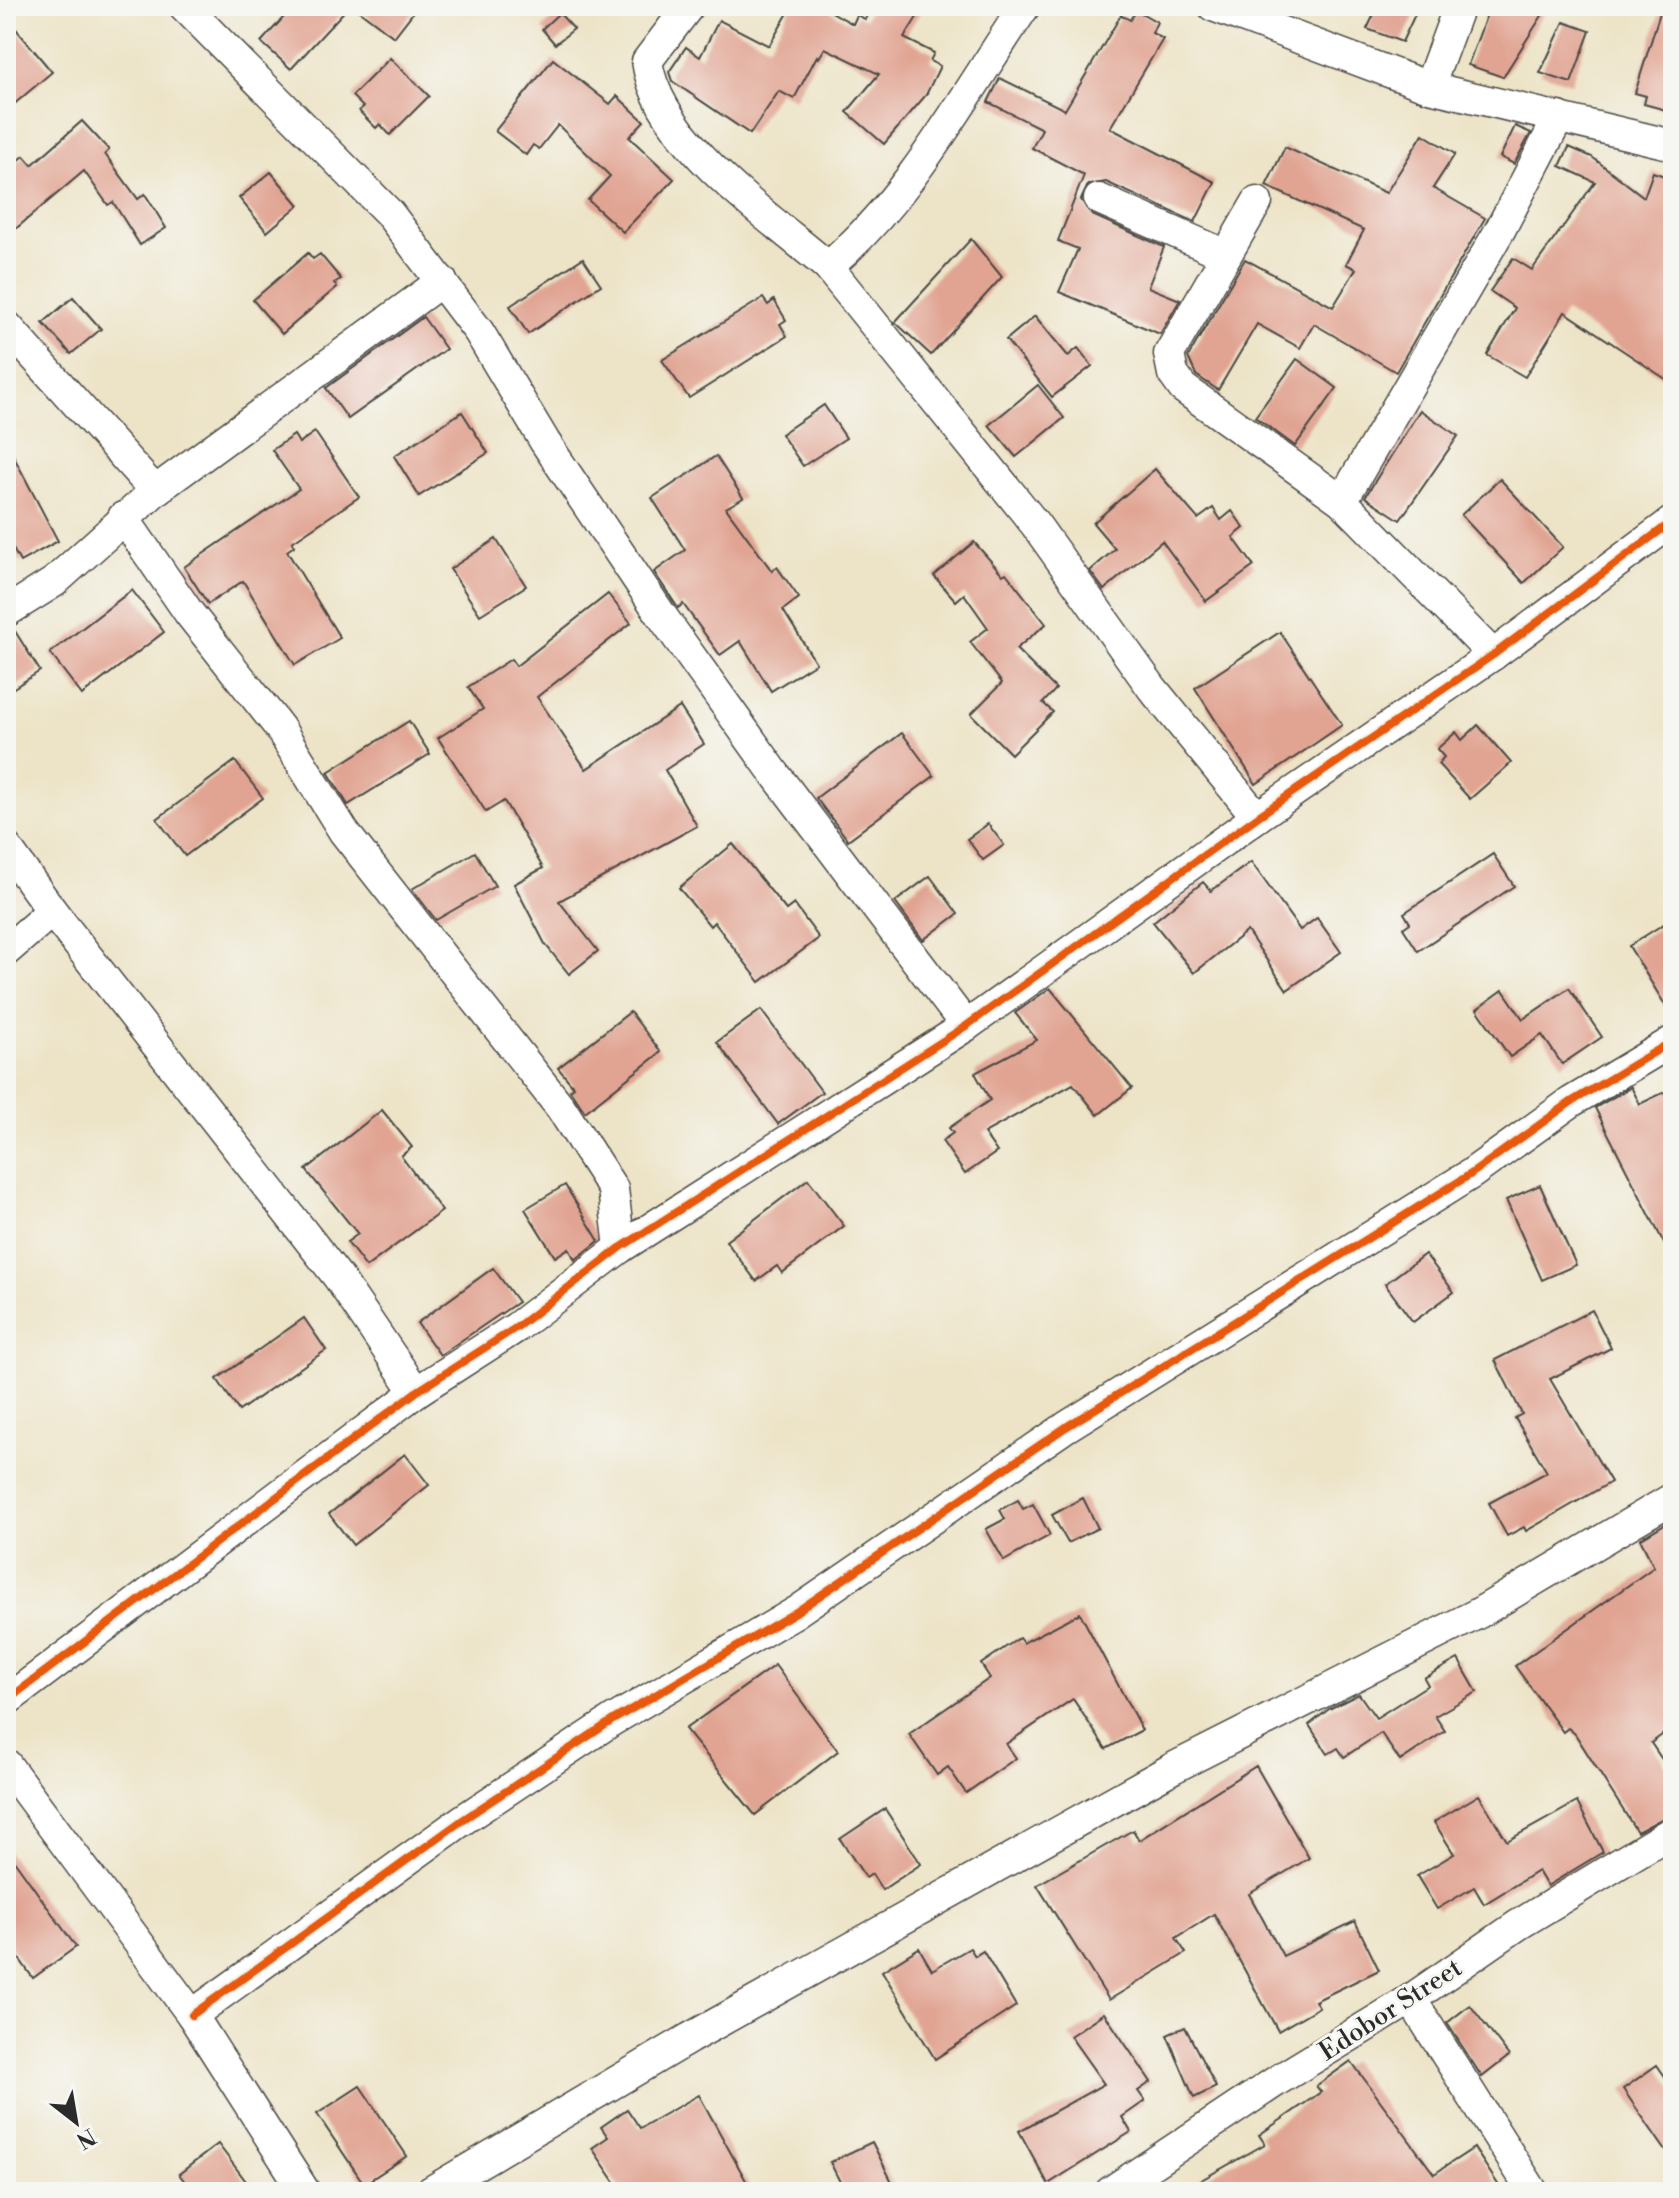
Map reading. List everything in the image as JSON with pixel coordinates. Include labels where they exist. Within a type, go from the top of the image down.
[{"type":"street","points":[[184,6],[389,213],[442,281],[479,332],[545,442],[662,616],[775,774],[966,1026]]},
{"type":"street","points":[[689,6],[647,61],[656,95],[703,160],[828,267],[1035,524],[1152,688],[1257,817]]},
{"type":"street","points":[[828,267],[871,227],[933,150],[1025,6]]},
{"type":"street","points":[[1213,6],[1429,87],[1673,145]]},
{"type":"street","points":[[1429,87],[1459,6]]},
{"type":"street","points":[[1342,501],[1500,230],[1559,117]]},
{"type":"street","points":[[1099,199],[1226,255]]},
{"type":"street","points":[[1257,202],[1169,354],[1173,374],[1183,388],[1342,501],[1493,655]]},
{"type":"street","points":[[6,612],[54,582],[155,491],[442,281]]},
{"type":"street","points":[[6,325],[155,491]]},
{"type":"street","points":[[123,517],[189,613],[279,727],[353,844],[561,1108],[613,1189],[620,1248]]},
{"type":"street","points":[[6,1701],[416,1392],[517,1327],[620,1248],[966,1026],[1257,817],[1493,655],[1673,521]]},
{"type":"street","points":[[6,847],[52,911],[338,1277],[416,1392]]},
{"type":"street","points":[[6,951],[52,911]]},
{"type":"street","points":[[192,2015],[464,1819],[613,1720],[796,1612],[1066,1427],[1471,1174],[1571,1102],[1673,1041]]},
{"type":"street","points":[[430,2192],[690,2038],[1173,1768],[1479,1613],[1673,1498]]},
{"type":"street","points":[[6,1764],[192,2015],[305,2192]]},
{"type":"street","name":"Edobor Street","points":[[1110,2192],[1278,2080],[1411,1999],[1518,1925],[1673,1831]]},
{"type":"street","points":[[1411,1999],[1533,2192]]},
{"type":"building","points":[[294,6],[349,6],[291,69],[261,42]]},
{"type":"building","points":[[353,6],[418,6],[394,37]]},
{"type":"building","points":[[792,6],[821,6],[853,24],[857,15],[865,19],[873,6],[924,6],[904,38],[934,53],[930,61],[940,66],[926,95],[884,144],[847,112],[879,74],[825,48],[819,58],[817,56],[794,99],[779,91],[750,134],[672,81],[669,72],[686,47],[700,57],[719,20],[769,46]]},
{"type":"building","points":[[1378,6],[1419,6],[1402,42],[1367,29]]},
{"type":"building","points":[[1490,6],[1537,6],[1535,11],[1543,14],[1503,77],[1468,65]]},
{"type":"building","points":[[1662,6],[1673,6],[1673,112],[1644,104],[1646,96],[1635,93]]},
{"type":"building","points":[[1136,10],[1157,22],[1152,33],[1163,39],[1110,128],[1215,182],[1195,222],[1106,182],[1088,185],[1081,200],[1092,215],[1164,247],[1148,287],[1180,300],[1160,334],[1059,292],[1078,249],[1058,241],[1084,175],[1032,148],[1042,129],[988,102],[1000,78],[1065,110],[1121,15],[1130,20]]},
{"type":"building","points":[[559,13],[574,29],[555,44],[542,29]]},
{"type":"building","points":[[6,17],[52,72],[6,111]]},
{"type":"building","points":[[1564,22],[1590,31],[1571,83],[1540,73]]},
{"type":"building","points":[[390,58],[429,96],[390,135],[380,124],[376,128],[359,111],[363,107],[352,96]]},
{"type":"building","points":[[553,59],[610,104],[617,96],[644,121],[629,137],[674,179],[623,232],[588,200],[610,176],[558,125],[539,149],[533,145],[526,155],[495,131]]},
{"type":"building","points":[[82,121],[109,150],[105,154],[138,199],[145,194],[166,228],[140,245],[113,202],[108,205],[84,171],[6,237],[6,171],[24,156],[32,165]]},
{"type":"building","points":[[1515,126],[1531,133],[1514,164],[1500,157]]},
{"type":"building","points":[[1423,134],[1455,154],[1433,188],[1485,218],[1396,372],[1314,324],[1300,348],[1257,324],[1218,390],[1196,375],[1188,357],[1245,259],[1333,307],[1356,269],[1346,264],[1364,230],[1266,186],[1285,147],[1386,193]]},
{"type":"building","points":[[1569,147],[1592,157],[1644,197],[1653,172],[1673,179],[1673,384],[1565,312],[1525,377],[1487,355],[1515,308],[1490,291],[1513,258],[1532,270],[1595,182],[1560,166]]},
{"type":"building","points":[[271,172],[299,205],[267,232],[239,198]]},
{"type":"building","points":[[971,239],[1002,277],[931,355],[895,322]]},
{"type":"building","points":[[308,253],[313,259],[320,254],[341,279],[334,283],[337,287],[282,334],[253,300]]},
{"type":"building","points":[[583,258],[601,285],[528,334],[510,306]]},
{"type":"building","points":[[73,297],[101,329],[71,354],[43,323]]},
{"type":"building","points":[[763,298],[768,305],[774,300],[786,320],[780,324],[787,336],[689,398],[662,360]]},
{"type":"building","points":[[1035,316],[1068,356],[1078,348],[1092,366],[1052,397],[1006,340]]},
{"type":"building","points":[[423,317],[446,349],[348,419],[326,388]]},
{"type":"building","points":[[1297,359],[1337,388],[1295,446],[1255,417]]},
{"type":"building","points":[[1038,385],[1064,418],[1016,457],[989,425]]},
{"type":"building","points":[[824,405],[846,438],[803,466],[781,434]]},
{"type":"building","points":[[1420,410],[1458,436],[1400,520],[1365,497]]},
{"type":"building","points":[[462,412],[488,453],[419,496],[394,456]]},
{"type":"building","points":[[315,432],[359,497],[292,542],[294,546],[287,551],[340,638],[295,665],[243,581],[208,604],[184,567],[299,489],[272,450],[294,435],[299,443]]},
{"type":"building","points":[[6,442],[58,541],[20,562],[6,536]]},
{"type":"building","points":[[716,456],[743,498],[726,508],[772,571],[777,567],[799,598],[783,610],[816,663],[771,691],[740,641],[720,655],[683,604],[678,608],[654,572],[685,550],[652,498]]},
{"type":"building","points":[[1155,469],[1198,519],[1213,508],[1221,520],[1232,511],[1244,528],[1233,537],[1254,566],[1206,601],[1162,541],[1104,590],[1090,571],[1115,549],[1093,523]]},
{"type":"building","points":[[1500,479],[1563,547],[1524,583],[1461,515]]},
{"type":"building","points":[[496,539],[526,586],[480,615],[450,569]]},
{"type":"building","points":[[974,542],[1003,575],[1006,573],[1046,624],[1016,649],[1056,689],[1043,703],[1053,712],[1011,754],[971,714],[1002,683],[970,642],[988,628],[964,594],[956,601],[934,576]]},
{"type":"building","points":[[132,590],[164,632],[82,695],[50,653]]},
{"type":"building","points":[[608,594],[631,623],[537,697],[586,769],[680,707],[704,744],[665,770],[697,826],[559,901],[598,951],[569,974],[545,944],[514,884],[543,868],[504,801],[486,812],[438,738],[483,709],[468,687],[511,659],[516,666]]},
{"type":"building","points":[[13,628],[40,671],[6,693],[6,630]]},
{"type":"building","points":[[1280,632],[1342,725],[1256,784],[1195,688]]},
{"type":"building","points":[[409,721],[430,754],[348,805],[328,772]]},
{"type":"building","points":[[1478,725],[1511,763],[1470,799],[1438,764],[1444,757],[1437,749],[1456,732],[1462,740]]},
{"type":"building","points":[[902,733],[934,776],[848,840],[816,798]]},
{"type":"building","points":[[235,761],[263,798],[185,856],[157,819]]},
{"type":"building","points":[[988,824],[1004,845],[983,860],[967,839]]},
{"type":"building","points":[[733,844],[786,910],[794,904],[819,938],[760,982],[714,922],[710,926],[679,888]]},
{"type":"building","points":[[475,852],[495,886],[436,920],[412,889]]},
{"type":"building","points":[[1493,854],[1514,886],[1418,951],[1403,928],[1410,923],[1404,913]]},
{"type":"building","points":[[1251,862],[1300,930],[1317,918],[1341,952],[1287,990],[1247,931],[1194,973],[1153,922],[1203,882],[1211,891]]},
{"type":"building","points":[[930,876],[958,914],[923,940],[895,902]]},
{"type":"building","points":[[1673,918],[1673,1018],[1629,946]]},
{"type":"building","points":[[1050,988],[1132,1088],[1098,1115],[1073,1084],[984,1133],[997,1152],[965,1174],[942,1141],[953,1133],[949,1128],[990,1100],[975,1073],[1037,1040],[1015,1013]]},
{"type":"building","points":[[1569,988],[1602,1037],[1562,1064],[1542,1035],[1510,1057],[1477,1009],[1503,990],[1523,1019]]},
{"type":"building","points":[[761,1010],[822,1092],[778,1124],[717,1042]]},
{"type":"building","points":[[630,1012],[661,1052],[585,1112],[570,1090],[574,1087],[558,1068]]},
{"type":"building","points":[[1631,1087],[1640,1104],[1673,1088],[1673,1261],[1595,1108]]},
{"type":"building","points":[[382,1110],[412,1147],[401,1156],[442,1211],[366,1267],[347,1242],[358,1234],[306,1170]]},
{"type":"building","points":[[808,1179],[844,1226],[782,1273],[777,1266],[756,1281],[726,1241]]},
{"type":"building","points":[[565,1185],[599,1241],[575,1260],[569,1248],[555,1257],[525,1209]]},
{"type":"building","points":[[1540,1185],[1576,1265],[1542,1280],[1506,1200]]},
{"type":"building","points":[[1425,1254],[1454,1292],[1413,1322],[1385,1284]]},
{"type":"building","points":[[493,1268],[518,1302],[440,1355],[417,1323]]},
{"type":"building","points":[[1592,1310],[1611,1348],[1550,1379],[1611,1482],[1526,1531],[1524,1527],[1507,1536],[1489,1503],[1547,1472],[1515,1418],[1522,1414],[1495,1360]]},
{"type":"building","points":[[304,1318],[326,1350],[239,1411],[217,1379]]},
{"type":"building","points":[[405,1454],[429,1485],[353,1545],[329,1514]]},
{"type":"building","points":[[1083,1498],[1098,1528],[1068,1543],[1052,1515]]},
{"type":"building","points":[[1018,1500],[1023,1509],[1033,1504],[1050,1535],[1004,1561],[986,1529],[1005,1519],[1000,1510]]},
{"type":"building","points":[[1673,1519],[1673,1727],[1651,1743],[1673,1776],[1673,1813],[1637,1832],[1575,1734],[1568,1728],[1563,1732],[1515,1666],[1654,1567],[1640,1539]]},
{"type":"building","points":[[1080,1613],[1142,1730],[1106,1749],[1073,1699],[1006,1744],[1016,1758],[966,1793],[948,1767],[937,1775],[909,1734],[990,1678],[981,1664],[1019,1638],[1023,1643]]},
{"type":"building","points":[[1458,1659],[1477,1692],[1435,1716],[1445,1731],[1400,1761],[1381,1733],[1344,1757],[1338,1748],[1328,1754],[1309,1725],[1329,1709],[1359,1694],[1376,1718],[1428,1685],[1424,1678]]},
{"type":"building","points":[[775,1665],[838,1751],[755,1815],[685,1729]]},
{"type":"building","points":[[1256,1766],[1309,1858],[1249,1894],[1283,1956],[1355,1921],[1379,1970],[1315,2001],[1319,2007],[1278,2031],[1214,1914],[1176,1938],[1186,1953],[1109,2000],[1037,1885],[1133,1830],[1139,1840]]},
{"type":"building","points":[[1479,1795],[1507,1841],[1577,1802],[1603,1852],[1547,1886],[1538,1871],[1484,1904],[1474,1887],[1437,1909],[1417,1876],[1454,1854],[1434,1822]]},
{"type":"building","points":[[885,1809],[921,1864],[882,1890],[872,1874],[866,1878],[840,1839]]},
{"type":"building","points":[[6,1849],[76,1947],[33,1978],[6,1940]]},
{"type":"building","points":[[919,1948],[932,1970],[970,1948],[975,1956],[983,1951],[1016,2006],[935,2059],[882,1971]]},
{"type":"building","points":[[1470,2005],[1509,2056],[1482,2077],[1447,2023]]},
{"type":"building","points":[[1104,2013],[1151,2082],[1138,2091],[1145,2101],[1122,2117],[1131,2132],[1048,2184],[1019,2131],[1104,2084],[1070,2036]]},
{"type":"building","points":[[1185,2027],[1216,2087],[1194,2098],[1167,2035]]},
{"type":"building","points":[[1351,2061],[1434,2174],[1474,2148],[1503,2192],[1180,2192],[1265,2144],[1259,2135],[1321,2092],[1316,2086]]},
{"type":"building","points":[[1657,2065],[1673,2088],[1673,2161],[1623,2089]]},
{"type":"building","points":[[360,2086],[407,2156],[364,2184],[317,2114]]},
{"type":"building","points":[[699,2095],[749,2186],[737,2192],[622,2192],[592,2148],[608,2137],[601,2127],[627,2109],[640,2128]]},
{"type":"building","points":[[872,2142],[897,2192],[845,2192],[830,2162]]},
{"type":"building","points":[[218,2144],[254,2192],[193,2192],[179,2174]]},
{"type":"cycle path","points":[[6,1701],[416,1392],[517,1327],[620,1248],[966,1026],[1257,817],[1493,655],[1673,521]]},
{"type":"cycle path","points":[[192,2015],[464,1819],[613,1720],[796,1612],[1066,1427],[1471,1174],[1571,1102],[1673,1041]]}]
